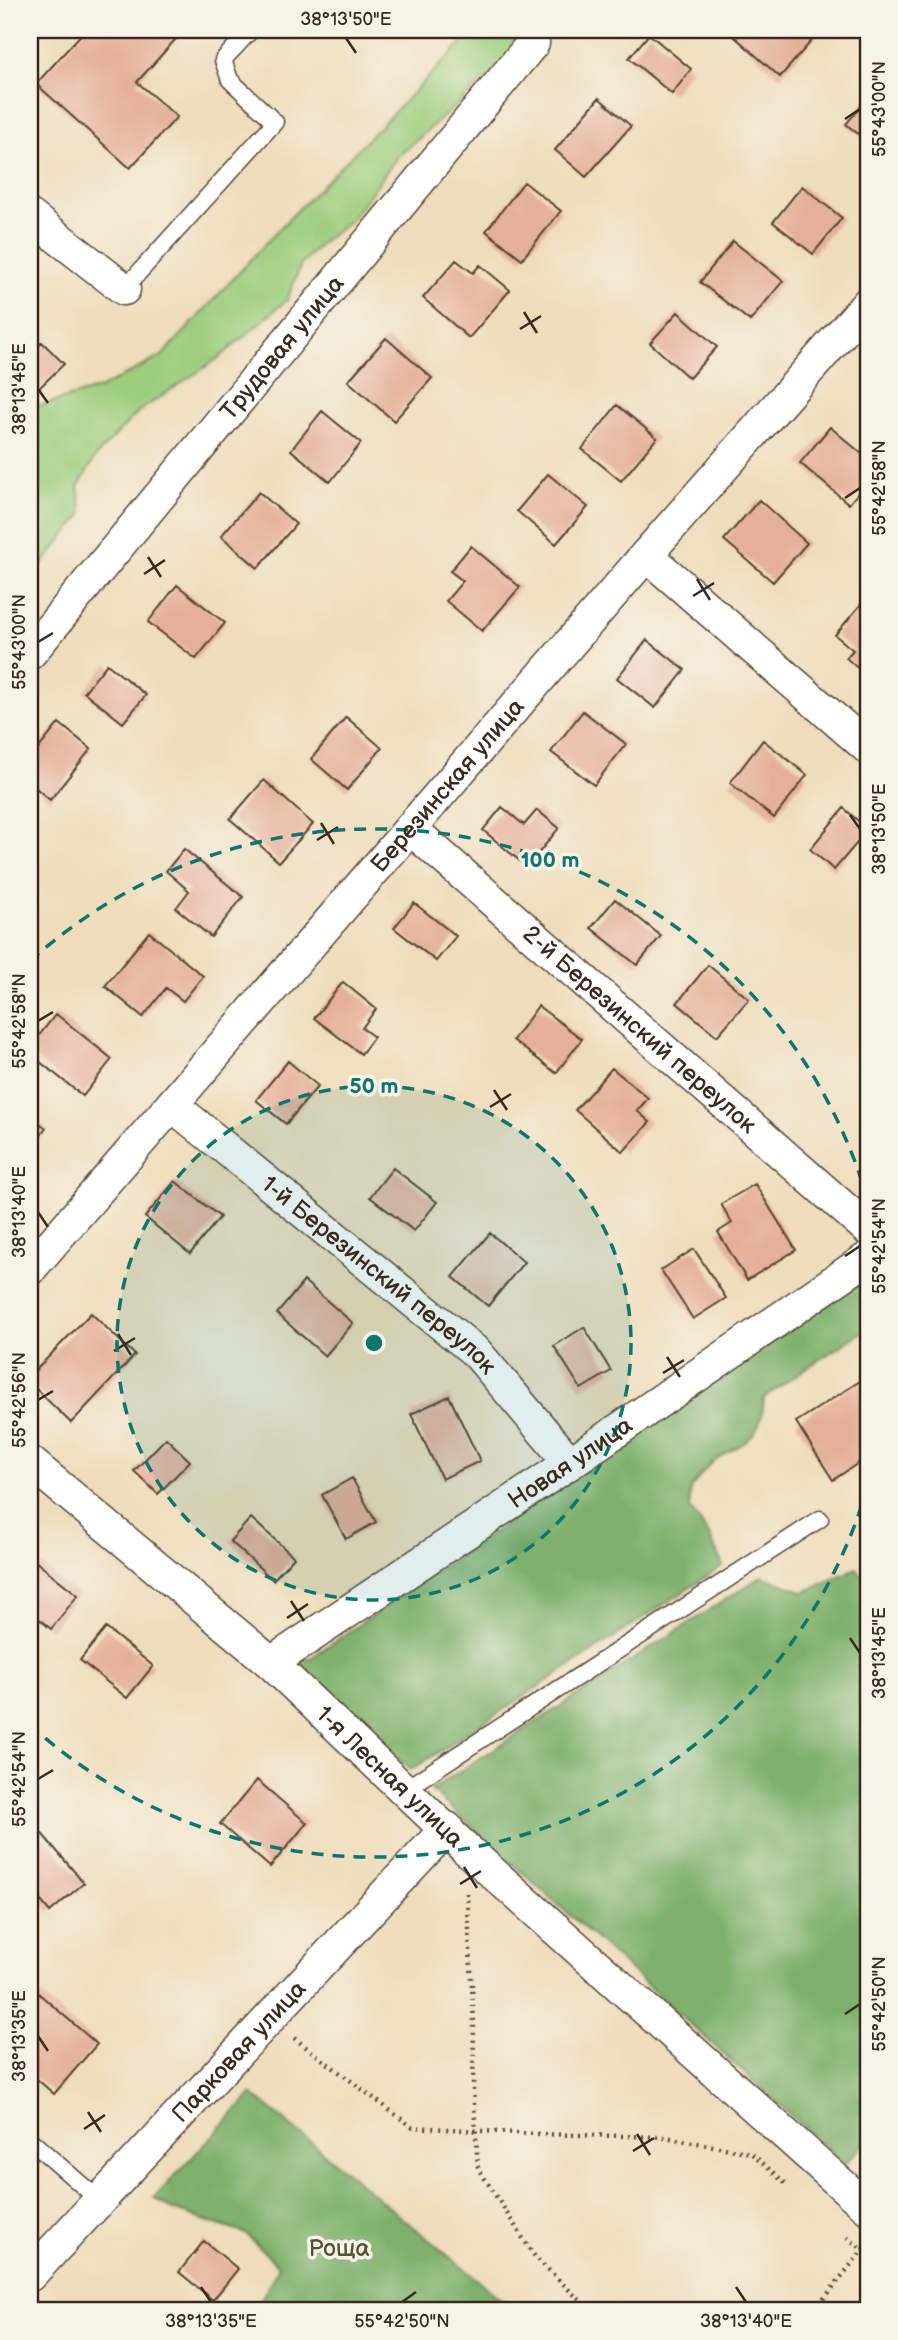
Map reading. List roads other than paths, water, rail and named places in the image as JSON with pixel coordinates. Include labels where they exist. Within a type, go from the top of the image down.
[{"type":"street","name":"Трудовая улица","points":[[30,653],[533,43]]},
{"type":"street","points":[[30,216],[124,289]]},
{"type":"street","name":"Березинская улица","points":[[30,1269],[646,555],[868,303]]},
{"type":"street","points":[[646,555],[868,748]]},
{"type":"street","name":"2-й Березинский переулок","points":[[411,829],[868,1229]]},
{"type":"street","name":"1-й Березинский переулок","points":[[172,1105],[477,1353],[570,1463]]},
{"type":"street","name":"Новая улица","points":[[271,1663],[570,1463],[868,1258]]},
{"type":"street","name":"1-я Лесная улица","points":[[30,1462],[271,1663],[456,1838],[868,2208]]},
{"type":"street","name":"Парковая улица","points":[[30,2275],[268,2018],[456,1838]]},
{"type":"lane","points":[[124,289],[275,122],[230,80],[223,60],[251,30]]},
{"type":"lane","points":[[405,1788],[820,1519]]},
{"type":"lane","points":[[30,2140],[99,2200]]},
{"type":"park label","name":"Роща","points":[[339,2248]]}]
